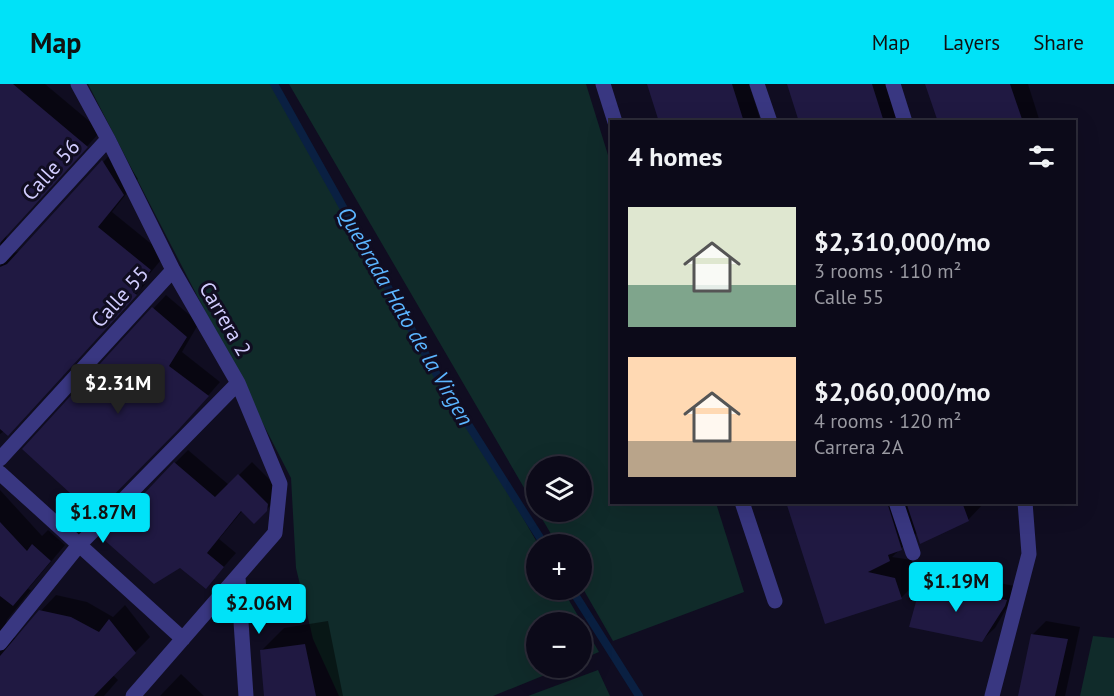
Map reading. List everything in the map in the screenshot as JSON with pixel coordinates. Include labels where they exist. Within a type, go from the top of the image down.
[{"type":"street","name":"Carrera 2","points":[[78,84],[173,270],[238,383],[280,484],[275,532],[133,696]]},
{"type":"street","points":[[603,84],[614,120]]},
{"type":"street","points":[[757,84],[769,120]]},
{"type":"street","points":[[893,84],[904,120]]},
{"type":"street","name":"Calle 56","points":[[0,256],[108,139]]},
{"type":"street","name":"Calle 55","points":[[0,459],[173,270]]},
{"type":"street","points":[[0,643],[79,545],[238,383]]},
{"type":"street","points":[[0,473],[183,639]]},
{"type":"street","points":[[743,504],[775,602]]},
{"type":"street","points":[[897,504],[913,553]]},
{"type":"street","points":[[992,696],[1029,554],[1025,504]]},
{"type":"street","points":[[238,577],[246,696]]},
{"type":"green space","points":[[88,84],[274,84],[532,534],[526,534],[526,600],[569,600],[576,612],[526,612],[526,678],[537,678],[493,696],[339,696],[313,639],[296,568],[291,478]]},
{"type":"green space","points":[[289,84],[586,84],[610,162],[610,504],[716,504],[744,592],[613,641],[589,600],[592,600],[592,534],[551,534],[544,522],[592,522],[592,456],[526,456],[526,491]]},
{"type":"green space","points":[[1093,636],[1114,638],[1114,696],[1080,696]]},
{"type":"green space","points":[[592,640],[599,652],[592,655]]},
{"type":"green space","points":[[598,670],[610,696],[528,696],[576,678],[592,678],[592,672]]},
{"type":"building","points":[[0,84],[13,84],[88,147],[0,243]]},
{"type":"building","points":[[647,84],[732,84],[743,120],[658,120]]},
{"type":"building","points":[[787,84],[872,84],[883,120],[798,120]]},
{"type":"building","points":[[925,84],[1010,84],[1022,120],[937,120]]},
{"type":"building","points":[[102,160],[124,195],[98,227],[151,270],[133,292],[137,295],[8,436],[0,429],[0,267],[7,264]]},
{"type":"building","points":[[152,307],[187,337],[169,366],[209,396],[94,515],[22,449]]},
{"type":"building","points":[[174,462],[215,497],[238,474],[268,504],[267,511],[254,524],[241,511],[207,553],[224,567],[206,589],[180,568],[154,584],[102,538]]},
{"type":"building","points":[[787,504],[888,504],[902,550],[888,555],[890,561],[868,572],[895,578],[902,599],[825,624]]},
{"type":"building","points":[[907,504],[963,504],[969,521],[920,544]]},
{"type":"building","points":[[0,522],[27,551],[32,544],[51,561],[13,606],[0,596]]},
{"type":"building","points":[[936,586],[1007,600],[982,642],[909,627],[917,598]]},
{"type":"building","points":[[39,610],[71,617],[99,632],[109,619],[136,653],[94,696],[0,696],[0,656]]},
{"type":"building","points":[[1031,634],[1068,639],[1055,696],[1018,696]]},
{"type":"building","points":[[305,644],[316,696],[264,696],[260,650]]},
{"type":"waterway","name":"Quebrada Hato de la Virgen","points":[[274,84],[440,380],[538,534]]},
{"type":"waterway","name":"Quebrada Hato de la Virgen","points":[[578,600],[639,696]]}]
